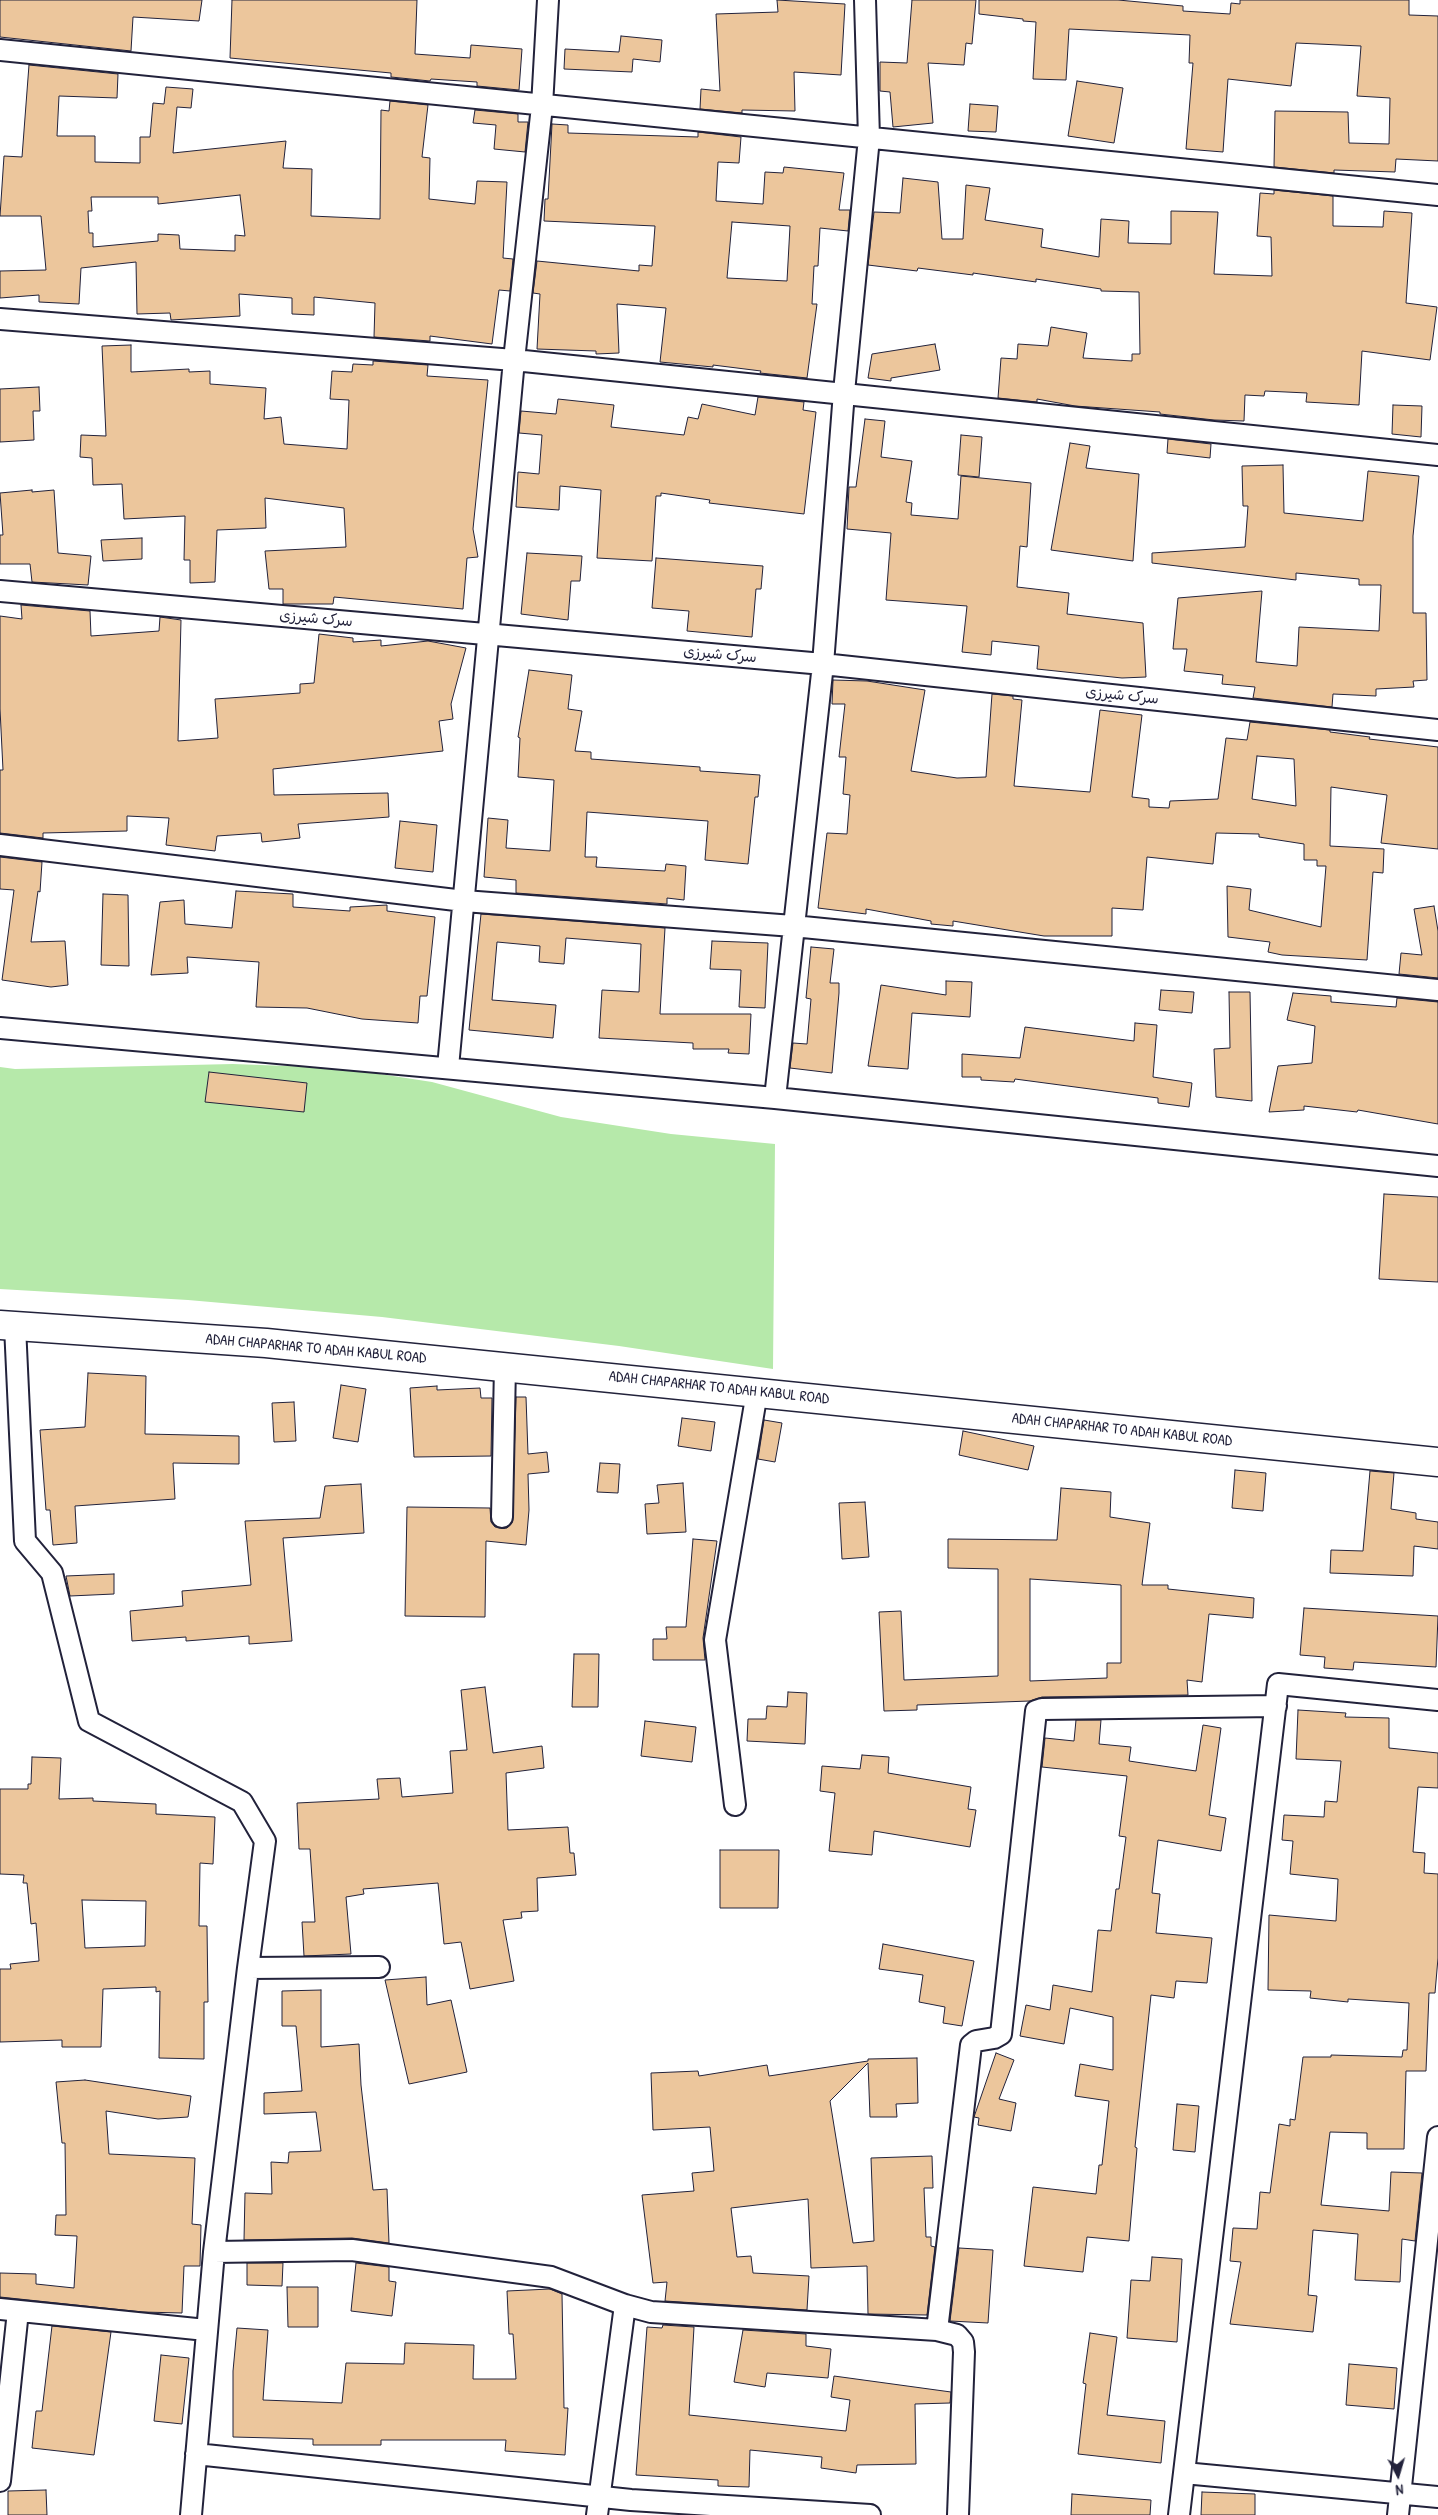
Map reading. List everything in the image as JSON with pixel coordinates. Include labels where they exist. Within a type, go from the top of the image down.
[{"type":"main road","name":"ADAH CHAPARHAR TO ADAH KABUL ROAD","points":[[7,1326],[266,1343],[1438,1462]]},
{"type":"street","points":[[448,1067],[490,635],[514,360],[542,106],[548,0]]},
{"type":"street","points":[[774,1098],[823,664],[844,392],[869,138],[865,0]]},
{"type":"street","points":[[0,50],[1438,195]]},
{"type":"street","points":[[0,319],[514,360],[844,392],[1438,455]]},
{"type":"street","name":"سرک شیرزی","points":[[0,591],[823,664],[1438,730]]},
{"type":"street","points":[[0,845],[464,901],[794,926],[1438,990]]},
{"type":"street","points":[[0,1028],[448,1067],[774,1098],[1438,1166]]},
{"type":"street","points":[[7,1326],[25,1540],[52,1573],[89,1721],[242,1802],[265,1841],[214,2252],[191,2515]]},
{"type":"street","points":[[502,1517],[505,1366]]},
{"type":"street","points":[[735,1805],[715,1640],[757,1392]]},
{"type":"street","points":[[1179,2515],[1278,1684],[1438,1700]]},
{"type":"street","points":[[937,2330],[971,2045],[976,2040],[994,2038],[1000,2034],[1036,1711],[1051,1709],[1276,1706]]},
{"type":"street","points":[[248,1968],[379,1966]]},
{"type":"street","points":[[1398,2515],[1438,2137]]},
{"type":"street","points":[[214,2252],[352,2250],[551,2277],[625,2305],[651,2312],[937,2330],[957,2335],[963,2342],[964,2347],[958,2515]]},
{"type":"street","points":[[598,2506],[625,2305]]},
{"type":"street","points":[[0,2481],[9,2310],[206,2330]]},
{"type":"street","points":[[196,2454],[598,2506],[870,2515]]},
{"type":"street","points":[[1184,2473],[1438,2496]]},
{"type":"green space","points":[[233,1064],[341,1068],[432,1082],[561,1117],[671,1134],[775,1144],[773,1369],[619,1346],[382,1317],[188,1300],[0,1289],[0,1067],[15,1069]]},
{"type":"building","points":[[0,0],[202,0],[199,21],[133,17],[131,51],[0,37]]},
{"type":"building","points":[[232,0],[417,0],[415,54],[470,58],[471,45],[522,49],[519,90],[477,86],[477,82],[431,79],[430,81],[391,77],[391,73],[230,58]]},
{"type":"building","points":[[777,0],[845,4],[841,75],[794,72],[795,111],[742,110],[742,113],[700,109],[701,89],[720,91],[716,14],[778,12]]},
{"type":"building","points":[[912,0],[976,0],[972,44],[966,43],[964,65],[928,63],[933,123],[893,127],[890,92],[880,91],[880,62],[907,63]]},
{"type":"building","points":[[979,0],[1118,0],[1183,6],[1183,11],[1230,14],[1231,3],[1240,4],[1240,0],[1409,0],[1409,15],[1438,16],[1438,161],[1396,159],[1395,172],[1334,170],[1334,173],[1274,167],[1275,111],[1348,112],[1349,143],[1389,144],[1390,98],[1357,96],[1361,46],[1296,43],[1291,86],[1228,79],[1223,152],[1186,149],[1193,63],[1189,63],[1190,35],[1069,29],[1066,80],[1033,79],[1036,22],[979,14]]},
{"type":"building","points":[[621,36],[662,40],[660,62],[633,59],[632,72],[564,69],[565,49],[619,52]]},
{"type":"building","points":[[29,65],[118,74],[117,98],[59,96],[57,136],[95,136],[95,162],[140,163],[140,137],[150,137],[153,103],[164,104],[166,87],[193,89],[191,108],[177,107],[173,153],[286,141],[283,168],[312,169],[311,216],[380,219],[381,110],[389,111],[390,101],[428,105],[422,157],[430,158],[429,199],[475,204],[477,181],[507,182],[503,258],[513,259],[510,291],[499,290],[492,344],[430,336],[430,341],[374,337],[375,303],[314,297],[314,315],[292,314],[292,298],[239,294],[240,316],[171,320],[170,313],[137,314],[136,262],[81,268],[79,304],[39,302],[39,295],[0,298],[0,271],[46,270],[41,216],[0,216],[4,156],[22,157]],"holes":[[[240,195],[245,236],[235,235],[235,251],[180,249],[179,235],[158,234],[158,241],[93,247],[93,233],[89,233],[88,211],[92,211],[91,197],[158,197],[158,204]]]},
{"type":"building","points":[[1077,81],[1123,88],[1114,143],[1068,136]]},
{"type":"building","points":[[970,104],[998,106],[996,132],[968,131]]},
{"type":"building","points":[[475,110],[518,114],[518,122],[528,122],[525,152],[494,149],[496,125],[473,123]]},
{"type":"building","points":[[552,124],[568,125],[568,133],[698,137],[698,132],[741,137],[739,163],[718,162],[716,201],[763,204],[765,172],[783,173],[784,167],[844,173],[839,210],[850,210],[848,231],[820,228],[818,266],[814,266],[812,304],[817,304],[807,378],[713,365],[713,367],[660,362],[666,308],[617,304],[619,353],[596,354],[596,351],[537,349],[540,294],[533,293],[537,261],[639,271],[639,265],[652,266],[655,226],[544,221],[545,199],[548,199]],"holes":[[[732,222],[790,226],[787,281],[727,278]]]},
{"type":"building","points":[[903,178],[938,182],[942,239],[963,239],[966,185],[990,188],[985,220],[1043,229],[1041,247],[1099,257],[1101,219],[1129,221],[1128,243],[1171,244],[1171,211],[1218,212],[1214,274],[1272,276],[1271,237],[1257,236],[1260,193],[1274,194],[1274,190],[1333,196],[1333,226],[1383,227],[1384,211],[1412,213],[1406,303],[1437,307],[1430,360],[1362,351],[1359,405],[1306,402],[1307,393],[1265,391],[1264,396],[1245,395],[1244,421],[1214,420],[1160,414],[1160,412],[1075,406],[1037,399],[1037,402],[998,398],[1001,358],[1017,359],[1018,344],[1048,346],[1051,327],[1087,333],[1083,358],[1132,361],[1132,354],[1140,354],[1139,292],[1101,291],[1101,289],[1036,279],[1036,282],[973,273],[973,275],[918,268],[917,271],[868,265],[874,212],[900,213]]},
{"type":"building","points":[[935,344],[940,370],[891,378],[891,381],[868,378],[872,354]]},
{"type":"building","points":[[131,345],[131,372],[189,369],[189,372],[210,371],[210,384],[266,388],[264,419],[281,417],[284,444],[347,449],[349,400],[330,399],[332,371],[352,372],[353,364],[373,365],[373,361],[428,365],[427,376],[488,380],[473,529],[478,557],[467,558],[463,609],[334,597],[333,604],[283,604],[283,589],[269,589],[265,551],[346,547],[344,508],[265,498],[266,528],[217,530],[215,582],[190,583],[190,560],[184,560],[185,516],[124,519],[122,484],[93,485],[92,458],[80,457],[81,435],[106,436],[102,346]]},
{"type":"building","points":[[39,387],[40,411],[33,411],[34,440],[0,442],[0,389]]},
{"type":"building","points":[[758,397],[804,402],[803,410],[816,412],[804,514],[709,503],[710,500],[661,493],[661,496],[656,496],[652,561],[597,558],[601,490],[560,486],[559,510],[516,507],[518,472],[539,474],[542,435],[519,433],[521,411],[556,414],[558,399],[614,405],[611,427],[684,435],[688,417],[698,419],[702,404],[755,415]]},
{"type":"building","points":[[1393,405],[1422,406],[1421,437],[1392,434]]},
{"type":"building","points":[[865,419],[885,421],[881,457],[912,461],[906,502],[912,503],[911,515],[958,519],[961,476],[1031,483],[1027,547],[1020,546],[1017,587],[1069,593],[1067,614],[1143,623],[1146,677],[1122,678],[1037,669],[1039,646],[992,641],[991,655],[962,652],[967,606],[886,600],[891,533],[847,529],[849,487],[856,487]]},
{"type":"building","points":[[961,435],[982,437],[979,477],[958,475]]},
{"type":"building","points":[[1168,439],[1211,444],[1210,458],[1167,453]]},
{"type":"building","points":[[1070,443],[1090,446],[1086,468],[1139,474],[1133,561],[1051,550]]},
{"type":"building","points":[[1283,465],[1284,513],[1363,521],[1368,471],[1419,476],[1413,536],[1413,613],[1426,613],[1427,680],[1413,681],[1414,687],[1376,689],[1376,696],[1333,694],[1332,707],[1253,698],[1255,687],[1222,684],[1223,675],[1184,671],[1187,649],[1173,649],[1178,598],[1262,591],[1256,662],[1297,666],[1299,627],[1379,631],[1381,585],[1359,585],[1359,579],[1296,573],[1296,580],[1152,563],[1152,553],[1245,547],[1248,506],[1243,506],[1242,466]]},
{"type":"building","points":[[32,490],[32,492],[54,490],[58,553],[91,556],[88,585],[32,582],[30,564],[0,564],[0,535],[3,535],[0,493]]},
{"type":"building","points":[[142,538],[142,559],[103,561],[101,540]]},
{"type":"building","points":[[527,553],[582,556],[580,581],[571,581],[568,620],[521,614]]},
{"type":"building","points":[[656,558],[763,566],[761,589],[756,589],[752,637],[687,631],[689,611],[652,608]]},
{"type":"building","points":[[21,605],[90,611],[91,636],[159,631],[160,617],[181,620],[178,741],[218,738],[215,699],[300,693],[300,684],[314,683],[319,634],[353,638],[353,642],[381,640],[381,646],[428,641],[466,648],[451,704],[453,719],[439,721],[443,751],[273,769],[274,795],[388,793],[389,817],[298,824],[300,838],[262,842],[261,833],[217,836],[215,851],[166,845],[169,818],[127,816],[127,831],[43,833],[43,838],[0,833],[0,770],[3,770],[0,709],[0,616],[22,619]]},
{"type":"building","points":[[529,670],[572,675],[568,709],[582,711],[575,751],[591,752],[591,759],[700,767],[700,771],[760,775],[758,797],[755,797],[748,864],[705,860],[708,821],[587,812],[585,857],[597,857],[596,867],[665,871],[666,864],[686,866],[684,900],[667,898],[667,904],[516,893],[516,880],[484,877],[488,818],[508,820],[506,848],[550,851],[554,780],[518,777],[520,738],[518,737]]},
{"type":"building","points":[[833,680],[867,681],[925,690],[911,771],[957,778],[986,777],[992,694],[1013,696],[1013,699],[1022,700],[1014,786],[1090,792],[1100,710],[1142,715],[1132,797],[1149,799],[1149,807],[1169,808],[1170,801],[1218,799],[1226,738],[1247,740],[1250,722],[1330,730],[1330,732],[1370,737],[1369,739],[1438,747],[1438,849],[1381,843],[1387,795],[1331,787],[1330,846],[1384,849],[1383,873],[1373,872],[1367,960],[1282,955],[1268,952],[1270,942],[1228,937],[1227,886],[1251,889],[1249,910],[1321,927],[1326,866],[1317,866],[1317,860],[1304,860],[1304,844],[1259,837],[1259,834],[1216,833],[1213,864],[1147,857],[1143,910],[1112,908],[1112,936],[1044,936],[953,921],[953,926],[931,924],[931,921],[866,909],[866,914],[818,908],[827,833],[847,834],[850,795],[843,794],[846,757],[839,757],[845,704],[832,704]],"holes":[[[1257,756],[1294,759],[1296,806],[1252,799]]]},
{"type":"building","points":[[400,821],[437,825],[433,872],[395,868]]},
{"type":"building","points":[[0,857],[42,862],[40,892],[38,891],[31,942],[65,941],[68,985],[51,987],[2,980],[14,890],[0,889]]},
{"type":"building","points":[[236,891],[293,894],[293,907],[350,911],[350,907],[387,905],[387,911],[435,917],[427,996],[420,996],[418,1023],[362,1019],[307,1008],[256,1007],[259,962],[187,957],[188,973],[151,975],[160,902],[184,900],[185,924],[232,928]]},
{"type":"building","points":[[103,894],[128,895],[129,966],[101,965]]},
{"type":"building","points":[[1434,906],[1438,931],[1438,978],[1399,974],[1401,953],[1422,955],[1414,909]]},
{"type":"building","points":[[481,914],[665,928],[660,1014],[751,1014],[749,1054],[728,1053],[729,1049],[693,1049],[693,1043],[599,1038],[602,990],[639,992],[641,944],[566,938],[564,964],[539,962],[540,946],[497,942],[492,1000],[556,1005],[553,1038],[469,1030]]},
{"type":"building","points":[[712,941],[768,943],[765,1008],[739,1007],[741,970],[710,969]]},
{"type":"building","points":[[811,947],[834,949],[830,983],[839,983],[839,993],[832,1073],[790,1068],[793,1043],[807,1044],[811,999],[806,998]]},
{"type":"building","points":[[946,981],[972,982],[970,1017],[912,1013],[908,1069],[868,1066],[881,985],[946,995]]},
{"type":"building","points":[[1161,990],[1194,992],[1192,1013],[1159,1010]]},
{"type":"building","points":[[1229,992],[1250,992],[1252,1101],[1216,1097],[1214,1049],[1230,1048]]},
{"type":"building","points":[[1293,993],[1331,996],[1331,1002],[1396,1007],[1397,998],[1438,1002],[1438,1124],[1358,1110],[1357,1112],[1304,1106],[1304,1110],[1269,1112],[1278,1066],[1312,1063],[1315,1026],[1287,1020]]},
{"type":"building","points":[[1135,1023],[1157,1025],[1153,1077],[1192,1083],[1189,1107],[1158,1103],[1158,1098],[1015,1079],[1014,1082],[981,1080],[981,1077],[962,1077],[962,1054],[1020,1058],[1025,1027],[1134,1041]]},
{"type":"building","points":[[209,1072],[307,1083],[304,1112],[205,1102]]},
{"type":"building","points":[[1384,1194],[1438,1197],[1438,1282],[1379,1279]]},
{"type":"building","points":[[88,1373],[146,1376],[145,1434],[239,1436],[239,1464],[173,1463],[175,1499],[75,1506],[77,1543],[53,1545],[50,1510],[46,1510],[40,1430],[85,1427]]},
{"type":"building","points":[[341,1385],[366,1389],[358,1442],[333,1438]]},
{"type":"building","points":[[437,1386],[437,1390],[480,1388],[481,1398],[492,1398],[491,1456],[414,1457],[410,1388]]},
{"type":"building","points":[[516,1397],[526,1397],[528,1454],[547,1452],[549,1472],[528,1474],[529,1510],[526,1545],[486,1541],[485,1617],[405,1616],[407,1507],[490,1508],[491,1522],[495,1527],[507,1528],[512,1523]]},
{"type":"building","points":[[294,1402],[296,1441],[274,1442],[272,1403]]},
{"type":"building","points":[[682,1418],[715,1422],[711,1451],[678,1446]]},
{"type":"building","points":[[764,1420],[782,1423],[775,1462],[758,1459]]},
{"type":"building","points":[[963,1431],[1034,1446],[1028,1470],[959,1455]]},
{"type":"building","points":[[600,1463],[620,1464],[618,1493],[597,1492]]},
{"type":"building","points":[[1235,1470],[1266,1473],[1263,1511],[1232,1508]]},
{"type":"building","points":[[1370,1471],[1394,1473],[1391,1509],[1416,1513],[1416,1519],[1438,1522],[1438,1549],[1414,1546],[1413,1576],[1330,1573],[1331,1550],[1363,1551]]},
{"type":"building","points":[[683,1483],[686,1532],[647,1534],[645,1504],[659,1503],[657,1485]]},
{"type":"building","points":[[361,1484],[364,1533],[283,1538],[292,1641],[249,1644],[249,1636],[186,1641],[186,1637],[132,1641],[130,1611],[183,1606],[182,1591],[251,1585],[245,1521],[320,1518],[325,1486]]},
{"type":"building","points":[[1061,1488],[1111,1492],[1110,1517],[1150,1523],[1142,1585],[1168,1585],[1168,1589],[1254,1598],[1253,1618],[1209,1614],[1202,1682],[1187,1680],[1188,1695],[1042,1697],[1030,1701],[917,1705],[917,1710],[884,1711],[879,1612],[901,1611],[904,1680],[998,1676],[998,1569],[948,1568],[948,1539],[1057,1540]],"holes":[[[1030,1579],[1121,1585],[1121,1663],[1107,1663],[1107,1678],[1030,1681]]]},
{"type":"building","points":[[865,1502],[869,1557],[842,1559],[839,1503]]},
{"type":"building","points":[[693,1539],[717,1541],[703,1638],[705,1660],[653,1660],[653,1639],[667,1639],[666,1627],[686,1627]]},
{"type":"building","points":[[114,1574],[114,1594],[70,1596],[66,1576]]},
{"type":"building","points":[[1304,1608],[1438,1616],[1436,1667],[1354,1662],[1353,1670],[1324,1668],[1325,1657],[1300,1655]]},
{"type":"building","points":[[574,1654],[599,1654],[598,1707],[572,1707]]},
{"type":"building","points":[[485,1687],[493,1753],[542,1746],[544,1768],[506,1773],[508,1830],[568,1827],[570,1853],[574,1853],[576,1875],[537,1878],[538,1911],[521,1912],[522,1918],[503,1920],[514,1981],[470,1989],[461,1942],[444,1944],[438,1883],[363,1889],[364,1894],[346,1897],[351,1954],[304,1956],[302,1922],[315,1922],[310,1849],[299,1849],[297,1803],[379,1799],[377,1779],[400,1778],[402,1797],[453,1793],[450,1751],[467,1750],[461,1690]]},
{"type":"building","points":[[788,1692],[807,1693],[805,1744],[747,1741],[748,1719],[766,1719],[767,1706],[787,1707]]},
{"type":"building","points":[[1298,1710],[1346,1713],[1345,1717],[1389,1718],[1389,1748],[1438,1753],[1438,1788],[1418,1787],[1413,1852],[1425,1853],[1424,1873],[1438,1874],[1438,1958],[1435,1993],[1429,1993],[1426,2071],[1406,2071],[1404,2149],[1367,2149],[1367,2133],[1330,2132],[1321,2205],[1389,2211],[1391,2172],[1422,2173],[1415,2241],[1402,2239],[1400,2282],[1355,2280],[1358,2234],[1313,2230],[1308,2295],[1317,2296],[1313,2332],[1230,2324],[1241,2262],[1230,2261],[1233,2228],[1257,2229],[1260,2192],[1270,2193],[1279,2124],[1290,2126],[1290,2119],[1295,2120],[1303,2057],[1331,2057],[1331,2055],[1402,2057],[1403,2050],[1407,2050],[1409,2003],[1348,1999],[1348,2002],[1310,1998],[1311,1991],[1268,1990],[1269,1915],[1336,1921],[1338,1879],[1290,1874],[1293,1841],[1282,1840],[1284,1815],[1324,1817],[1325,1801],[1337,1802],[1341,1761],[1296,1759]]},
{"type":"building","points":[[1076,1720],[1101,1720],[1099,1744],[1131,1747],[1129,1761],[1196,1771],[1203,1725],[1221,1728],[1209,1815],[1226,1818],[1221,1851],[1158,1840],[1152,1893],[1160,1894],[1156,1933],[1212,1938],[1207,1983],[1176,1981],[1174,1998],[1151,1995],[1135,2147],[1137,2148],[1129,2241],[1087,2237],[1083,2272],[1024,2266],[1033,2187],[1096,2194],[1099,2165],[1102,2165],[1109,2101],[1075,2096],[1080,2064],[1113,2070],[1113,2017],[1070,2008],[1064,2044],[1020,2036],[1026,2005],[1050,2010],[1053,1985],[1092,1992],[1098,1930],[1111,1931],[1116,1889],[1119,1889],[1126,1837],[1119,1836],[1127,1776],[1042,1767],[1045,1738],[1074,1741]]},
{"type":"building","points":[[645,1721],[696,1727],[692,1762],[641,1756]]},
{"type":"building","points":[[862,1755],[889,1757],[888,1773],[971,1787],[968,1809],[976,1810],[970,1847],[874,1831],[872,1855],[829,1851],[835,1793],[820,1791],[822,1766],[860,1769]]},
{"type":"building","points":[[32,1757],[61,1758],[59,1799],[93,1798],[93,1801],[156,1804],[156,1814],[215,1817],[213,1864],[200,1863],[199,1926],[207,1926],[208,2002],[204,2002],[204,2059],[159,2058],[160,1991],[156,1992],[156,1987],[103,1989],[101,2047],[62,2047],[62,2040],[0,2042],[0,1969],[11,1969],[10,1964],[39,1961],[36,1923],[31,1924],[27,1883],[23,1883],[24,1875],[0,1874],[0,1789],[28,1789],[28,1784],[31,1784]],"holes":[[[82,1900],[146,1901],[145,1946],[85,1948]]]},
{"type":"building","points":[[720,1850],[779,1850],[778,1908],[720,1908]]},
{"type":"building","points":[[883,1944],[974,1961],[962,2026],[943,2023],[945,2007],[919,2002],[923,1975],[879,1969]]},
{"type":"building","points":[[426,1977],[427,2005],[451,2000],[467,2072],[409,2084],[385,1980]]},
{"type":"building","points":[[321,1990],[321,2047],[359,2044],[361,2085],[373,2190],[387,2189],[389,2243],[352,2238],[244,2240],[245,2193],[272,2194],[271,2162],[288,2163],[289,2152],[321,2151],[316,2112],[264,2114],[264,2093],[302,2091],[296,2026],[282,2026],[282,1991]]},
{"type":"building","points":[[996,2053],[1014,2060],[999,2099],[1016,2103],[1011,2131],[978,2125],[979,2118],[974,2117]]},
{"type":"building","points":[[917,2058],[918,2103],[896,2104],[897,2117],[870,2117],[868,2063],[830,2101],[853,2243],[874,2241],[871,2158],[932,2156],[933,2188],[924,2188],[926,2237],[931,2237],[931,2246],[935,2247],[927,2315],[868,2314],[867,2266],[811,2268],[808,2199],[731,2208],[737,2257],[751,2256],[753,2273],[809,2276],[807,2310],[665,2301],[667,2282],[653,2283],[642,2195],[694,2191],[692,2173],[714,2171],[710,2127],[653,2130],[651,2073],[698,2071],[699,2076],[767,2065],[769,2076],[868,2061],[868,2059]]},
{"type":"building","points":[[85,2080],[191,2096],[188,2117],[158,2119],[106,2111],[109,2154],[195,2158],[192,2224],[201,2225],[200,2266],[184,2266],[182,2313],[142,2312],[0,2297],[0,2273],[36,2274],[36,2284],[74,2288],[77,2236],[55,2235],[56,2215],[66,2215],[65,2143],[62,2143],[56,2082]]},
{"type":"building","points":[[1177,2104],[1199,2106],[1195,2152],[1173,2150]]},
{"type":"building","points":[[959,2248],[993,2250],[988,2323],[950,2321]]},
{"type":"building","points":[[1152,2257],[1182,2259],[1177,2342],[1127,2338],[1131,2280],[1150,2281]]},
{"type":"building","points":[[247,2263],[283,2263],[282,2286],[247,2285]]},
{"type":"building","points":[[356,2263],[389,2267],[389,2281],[396,2282],[392,2316],[351,2311]]},
{"type":"building","points":[[287,2287],[318,2287],[318,2327],[288,2327]]},
{"type":"building","points":[[550,2289],[562,2294],[564,2408],[568,2408],[565,2455],[505,2451],[506,2440],[381,2440],[381,2445],[313,2445],[313,2439],[233,2437],[233,2371],[237,2328],[268,2330],[263,2400],[342,2403],[346,2363],[404,2364],[405,2343],[474,2345],[473,2379],[516,2379],[513,2334],[509,2334],[507,2291]]},
{"type":"building","points":[[663,2325],[694,2327],[689,2415],[846,2431],[850,2400],[831,2397],[834,2376],[951,2392],[950,2403],[915,2404],[916,2464],[857,2465],[856,2473],[821,2468],[822,2457],[750,2450],[749,2487],[718,2486],[718,2480],[636,2475],[647,2327],[662,2328]]},
{"type":"building","points":[[52,2326],[111,2332],[94,2455],[32,2448],[36,2411],[42,2411]]},
{"type":"building","points":[[743,2330],[806,2334],[806,2346],[831,2349],[828,2378],[767,2373],[765,2387],[734,2382]]},
{"type":"building","points":[[1090,2333],[1117,2337],[1107,2415],[1165,2421],[1161,2463],[1078,2454],[1086,2384],[1083,2383]]},
{"type":"building","points":[[161,2355],[189,2358],[182,2424],[154,2421]]},
{"type":"building","points":[[1349,2364],[1397,2368],[1394,2409],[1346,2405]]},
{"type":"building","points":[[46,2490],[47,2515],[8,2515],[8,2491]]},
{"type":"building","points":[[1202,2492],[1255,2494],[1255,2515],[1201,2515]]},
{"type":"building","points":[[1072,2494],[1151,2500],[1150,2515],[1071,2515]]}]
